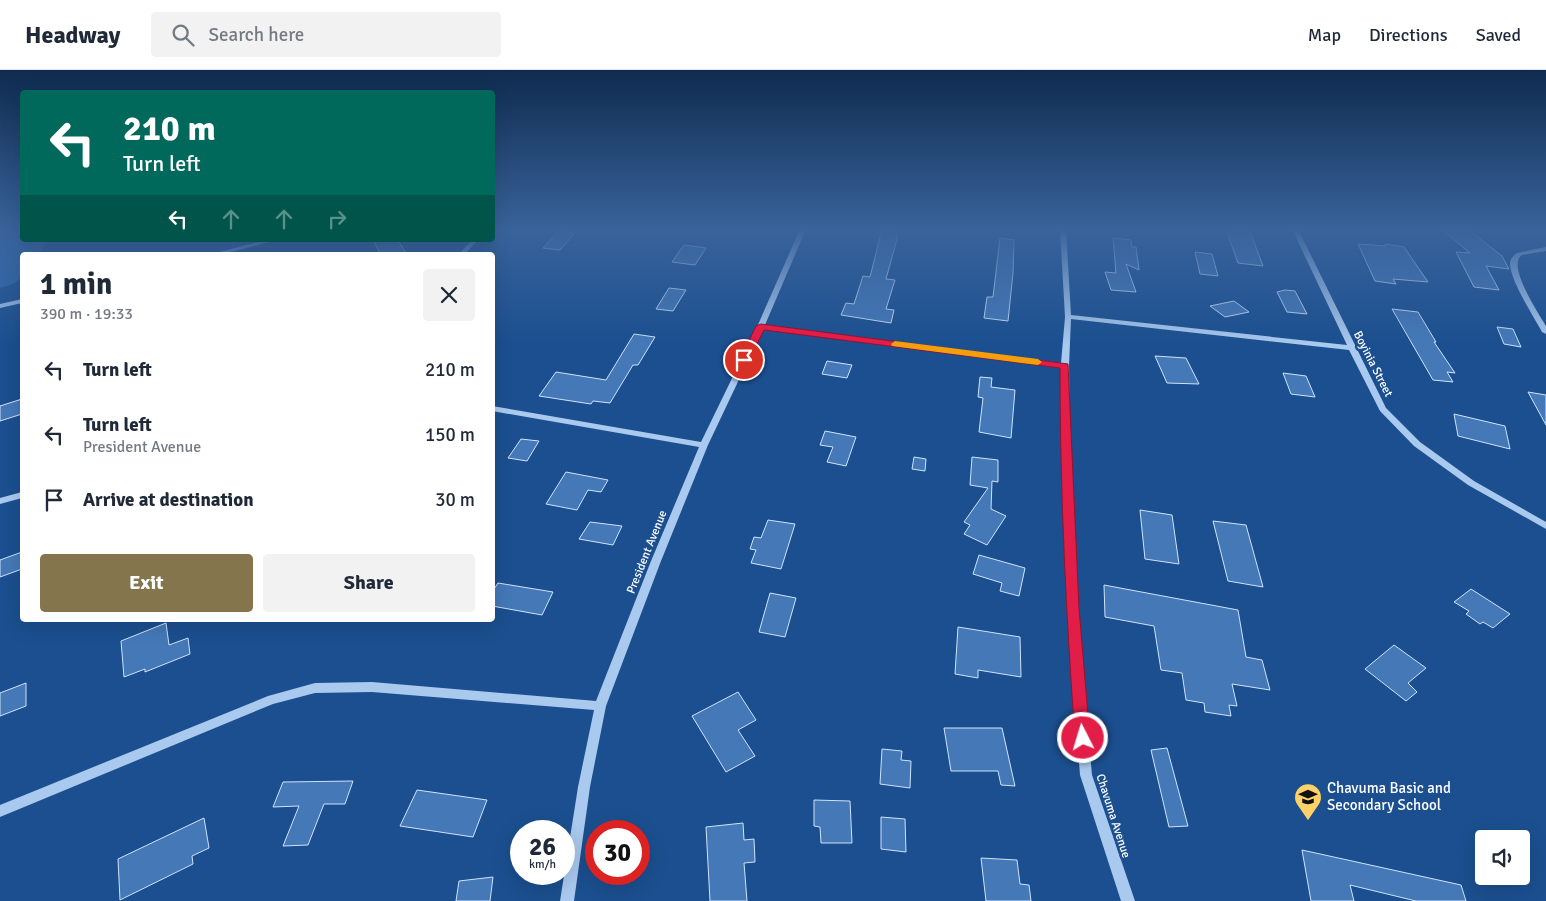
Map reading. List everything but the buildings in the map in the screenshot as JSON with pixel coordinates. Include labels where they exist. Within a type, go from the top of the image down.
[{"type":"street","name":"President Avenue","points":[[567,901],[584,787],[600,706],[656,561],[704,445],[761,326],[786,268]]},
{"type":"street","name":"Chavuma Avenue","points":[[1065,268],[1068,317],[1065,366],[1066,440],[1072,608],[1086,775],[1128,901]]},
{"type":"street","name":"Boyinia Street","points":[[1314,268],[1383,408],[1417,444],[1471,483],[1546,526]]},
{"type":"street","points":[[1515,268],[1521,288],[1546,332]]},
{"type":"street","points":[[0,306],[20,301]]},
{"type":"street","points":[[1068,317],[1352,348]]},
{"type":"street","points":[[761,326],[1065,366]]},
{"type":"street","points":[[495,409],[704,445]]},
{"type":"street","points":[[0,501],[20,495]]},
{"type":"street","points":[[0,811],[272,699],[315,688],[372,687],[600,706]]},
{"type":"shaded area","points":[[0,268],[20,268],[20,278],[13,284],[0,288]]},
{"type":"slow traffic","points":[[895,344],[1038,362]]},
{"type":"place","name":"Chavuma Basic and Secondary School","points":[[1308,821]]},
{"type":"route","points":[[744,360],[761,326],[1065,366],[1072,608],[1083,738]]}]
